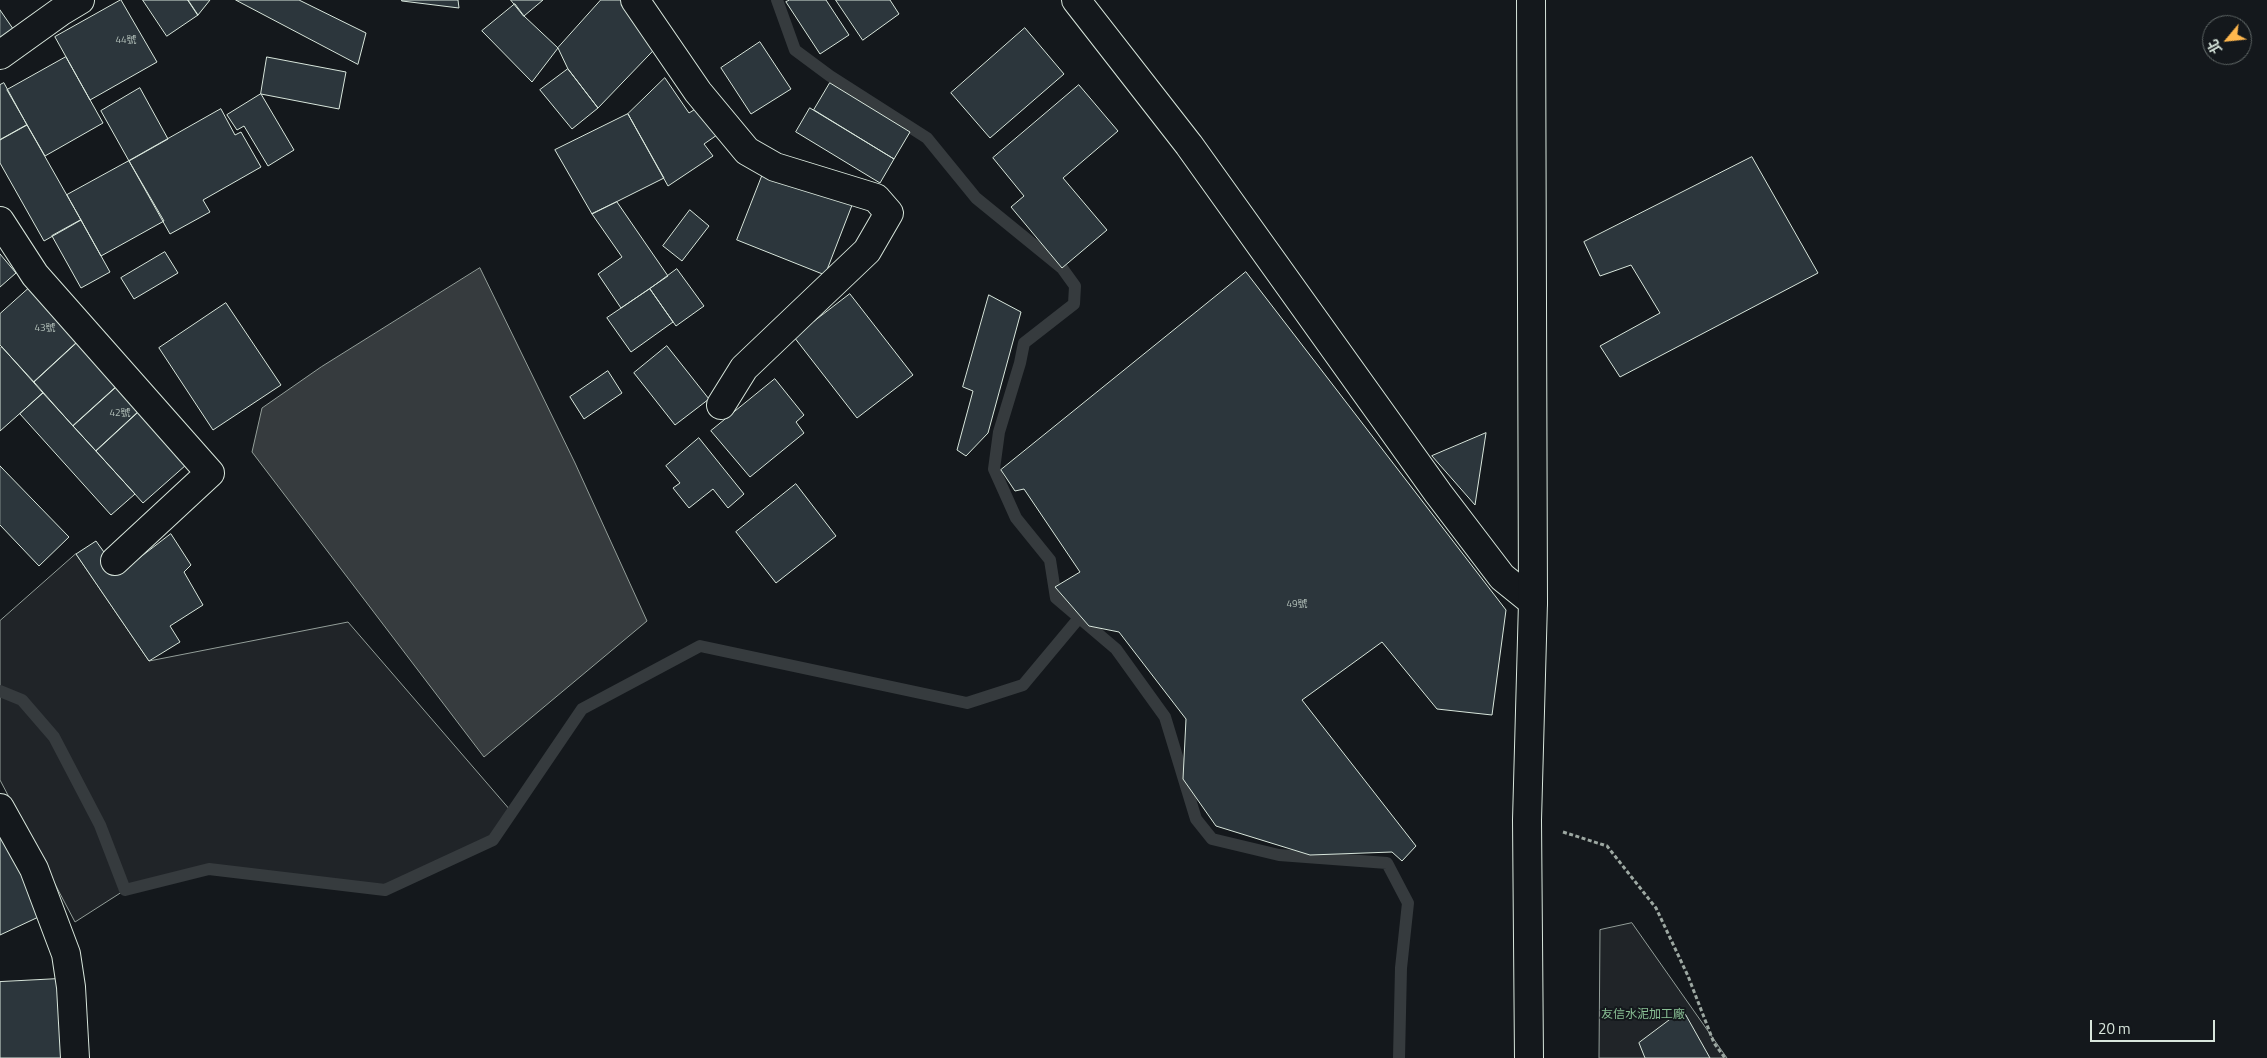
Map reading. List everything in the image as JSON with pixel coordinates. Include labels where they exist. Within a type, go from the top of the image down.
[{"type":"street","points":[[0,55],[80,0]]},
{"type":"street","points":[[635,0],[698,92],[747,151],[775,167],[876,198],[889,213],[867,251],[744,368],[721,405]]},
{"type":"street","points":[[1076,0],[1189,145],[1438,493],[1502,577],[1533,602]]},
{"type":"street","points":[[1529,1058],[1527,820],[1533,602],[1531,0]]},
{"type":"street","points":[[0,221],[35,275],[210,473],[115,561]]},
{"type":"street","points":[[0,808],[34,869],[66,954],[71,987],[75,1058]]},
{"type":"path","points":[[1527,820],[1607,846],[1656,908],[1688,976],[1714,1043],[1725,1058]]},
{"type":"green space","points":[[76,554],[149,661],[348,622],[511,811],[493,840],[385,890],[209,869],[125,890],[75,922],[0,780],[0,621]]},
{"type":"green space","name":"友信水泥加工廠","points":[[1632,923],[1727,1058],[1599,1058],[1600,930]]},
{"type":"shaded area","points":[[480,268],[575,463],[647,621],[484,757],[252,452],[262,408],[321,367]]},
{"type":"building","points":[[121,0],[157,62],[90,100],[55,37]]},
{"type":"building","points":[[143,0],[188,0],[198,15],[167,36]]},
{"type":"building","points":[[188,0],[210,0],[198,15]]},
{"type":"building","points":[[236,0],[299,0],[366,33],[358,64]]},
{"type":"building","points":[[458,0],[459,8],[402,1]]},
{"type":"building","points":[[511,0],[543,0],[524,16]]},
{"type":"building","points":[[601,0],[638,0],[673,30],[598,108],[568,69],[558,48]]},
{"type":"building","points":[[790,0],[826,0],[849,35],[820,54],[786,2]]},
{"type":"building","points":[[836,0],[890,0],[899,14],[863,40]]},
{"type":"building","points":[[515,4],[524,16],[558,48],[532,82],[482,31]]},
{"type":"building","points":[[0,10],[18,36],[0,49]]},
{"type":"building","points":[[1025,28],[1064,74],[990,138],[951,93]]},
{"type":"building","points":[[760,42],[791,89],[751,114],[721,68]]},
{"type":"building","points":[[66,57],[103,123],[45,156],[7,90]]},
{"type":"building","points":[[267,57],[346,72],[339,109],[261,94]]},
{"type":"building","points":[[568,69],[598,108],[572,129],[540,90]]},
{"type":"building","points":[[665,78],[689,113],[708,101],[727,128],[704,144],[713,156],[668,186],[628,114]]},
{"type":"building","points":[[4,83],[27,125],[0,140],[0,85]]},
{"type":"building","points":[[830,83],[910,132],[894,159],[814,110]]},
{"type":"building","points":[[1079,85],[1118,131],[1063,178],[1107,230],[1062,268],[1011,207],[1024,196],[993,158]]},
{"type":"building","points":[[140,88],[168,139],[129,161],[101,111]]},
{"type":"building","points":[[261,94],[294,150],[268,166],[244,126],[237,130],[227,115]]},
{"type":"building","points":[[810,108],[894,159],[880,183],[796,132]]},
{"type":"building","points":[[221,109],[235,135],[241,132],[261,167],[203,200],[210,212],[170,234],[129,161]]},
{"type":"building","points":[[628,114],[664,178],[592,214],[555,150]]},
{"type":"building","points":[[27,125],[81,220],[44,241],[0,163],[0,140]]},
{"type":"building","points":[[1752,157],[1818,273],[1620,377],[1600,346],[1660,313],[1631,265],[1600,276],[1584,242]]},
{"type":"building","points":[[129,161],[164,221],[101,256],[67,195]]},
{"type":"building","points":[[766,166],[854,200],[825,275],[737,240]]},
{"type":"building","points":[[617,202],[668,276],[621,308],[598,274],[622,257],[592,214]]},
{"type":"building","points":[[690,210],[709,226],[682,261],[663,246]]},
{"type":"building","points":[[81,220],[110,272],[81,288],[52,236]]},
{"type":"building","points":[[165,252],[178,273],[134,299],[121,278]]},
{"type":"building","points":[[0,254],[16,273],[0,287]]},
{"type":"building","points":[[677,269],[704,306],[676,326],[650,289]]},
{"type":"building","points":[[1246,272],[1506,610],[1492,715],[1437,709],[1382,642],[1302,700],[1416,846],[1402,861],[1392,852],[1310,855],[1216,826],[1183,779],[1186,719],[1119,632],[1089,626],[1055,587],[1080,572],[1024,489],[1015,491],[1001,470]]},
{"type":"building","points":[[37,281],[85,335],[34,382],[0,345],[0,314]]},
{"type":"building","points":[[650,289],[673,322],[631,352],[607,318]]},
{"type":"building","points":[[850,294],[913,375],[857,418],[794,337]]},
{"type":"building","points":[[989,295],[1021,312],[988,433],[966,456],[957,450],[973,391],[963,387]]},
{"type":"building","points":[[226,303],[281,385],[213,430],[159,348]]},
{"type":"building","points":[[85,335],[125,379],[73,426],[34,382]]},
{"type":"building","points":[[667,346],[709,399],[675,425],[634,373]]},
{"type":"building","points":[[2,347],[43,393],[0,431],[0,349]]},
{"type":"building","points":[[608,371],[622,393],[584,419],[570,397]]},
{"type":"building","points":[[125,379],[148,403],[96,451],[73,426]]},
{"type":"building","points":[[775,379],[804,415],[796,422],[804,433],[750,477],[711,431]]},
{"type":"building","points":[[43,393],[135,494],[111,515],[20,414]]},
{"type":"building","points":[[148,403],[195,457],[143,503],[96,451]]},
{"type":"building","points":[[1486,433],[1475,505],[1432,456]]},
{"type":"building","points":[[699,438],[744,494],[728,508],[713,489],[689,508],[673,488],[680,483],[666,466]]},
{"type":"building","points":[[0,466],[69,537],[39,566],[0,525]]},
{"type":"building","points":[[796,484],[836,536],[776,583],[736,532]]},
{"type":"building","points":[[171,534],[191,565],[184,572],[203,605],[170,626],[180,642],[149,661],[76,554],[96,541],[119,573]]},
{"type":"building","points":[[8,834],[47,913],[0,935],[0,837]]},
{"type":"building","points":[[58,979],[62,1058],[0,1058],[0,982]]},
{"type":"building","points":[[1683,1010],[1710,1058],[1645,1058],[1639,1043]]},
{"type":"waterway","points":[[777,0],[795,50],[830,76],[927,138],[976,198],[1062,268],[1075,286],[1074,304],[1024,343],[1020,363],[999,432],[994,469],[1016,518],[1050,560],[1056,598],[1116,649],[1165,717],[1196,819],[1212,839],[1279,855],[1387,863],[1408,903],[1401,968],[1399,1058]]},
{"type":"waterway","points":[[0,691],[22,700],[54,737],[100,825],[125,890],[209,869],[385,890],[493,840],[582,709],[700,646],[967,703],[1023,685],[1079,618]]}]
